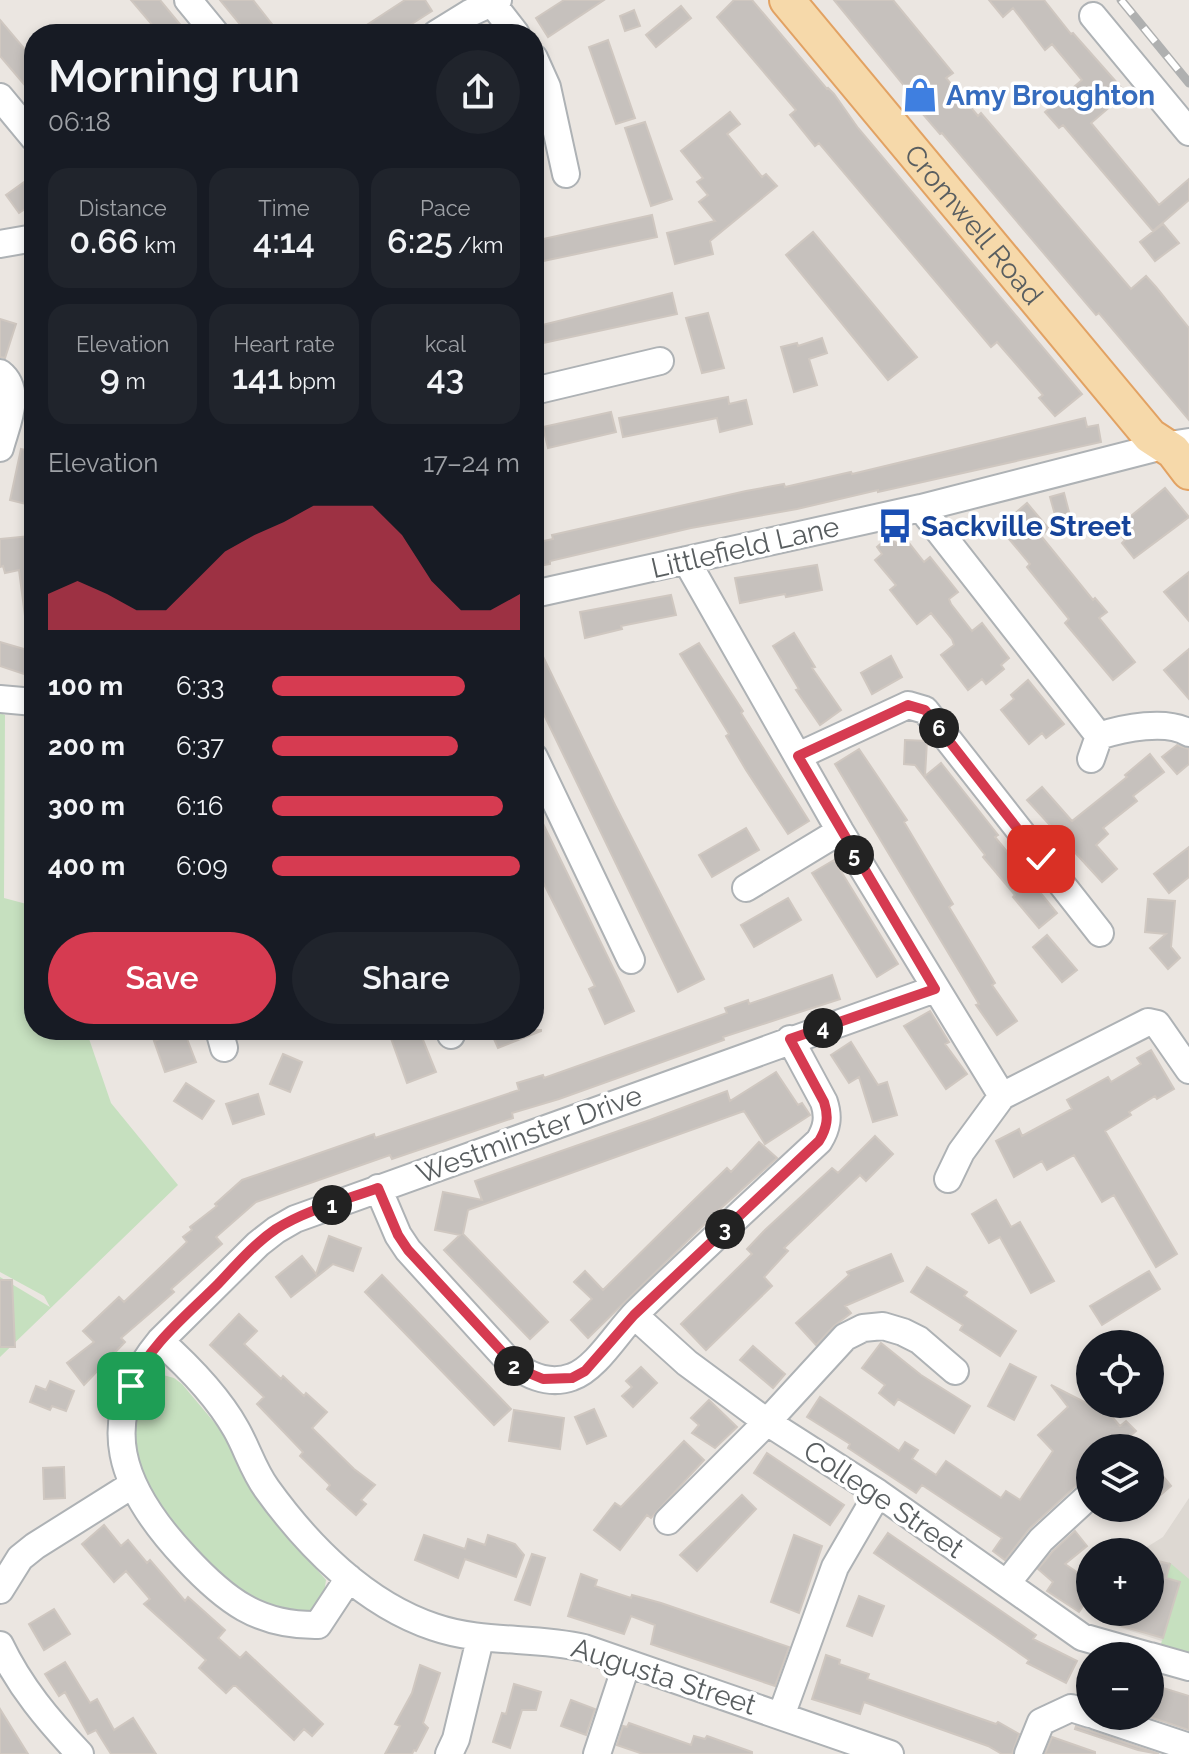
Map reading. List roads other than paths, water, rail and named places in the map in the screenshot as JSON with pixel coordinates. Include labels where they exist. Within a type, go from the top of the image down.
[{"type":"main road","name":"Cromwell Road","points":[[787,0],[1141,426],[1176,444],[1173,451],[1189,472]]},
{"type":"street","points":[[188,0],[208,24]]},
{"type":"street","points":[[451,24],[480,4],[504,24]]},
{"type":"street","points":[[1093,16],[1189,132]]},
{"type":"street","points":[[544,80],[566,174]]},
{"type":"street","points":[[0,97],[24,126]]},
{"type":"street","points":[[0,244],[24,240]]},
{"type":"street","points":[[544,389],[660,361]]},
{"type":"street","points":[[0,373],[11,387],[12,406],[0,448]]},
{"type":"street","name":"Littlefield Lane","points":[[544,592],[921,508],[1176,444]]},
{"type":"street","points":[[921,508],[1094,741],[1111,732],[1163,726],[1181,728],[1189,733]]},
{"type":"street","points":[[686,560],[840,831],[1002,1096]]},
{"type":"street","points":[[0,699],[24,701]]},
{"type":"street","points":[[798,756],[908,705],[925,710],[1100,933]]},
{"type":"street","points":[[544,778],[631,960]]},
{"type":"street","points":[[746,888],[840,831]]},
{"type":"street","name":"Westminster Drive","points":[[160,1341],[242,1259],[276,1230],[295,1219],[935,989]]},
{"type":"street","points":[[948,1179],[961,1152],[1002,1096],[1148,1022],[1157,1024],[1189,1070]]},
{"type":"street","points":[[378,1188],[398,1235],[408,1250],[506,1358],[529,1375],[557,1380],[572,1378],[585,1371],[634,1315],[819,1141],[824,1132],[827,1111],[790,1039]]},
{"type":"street","name":"College Street","points":[[634,1315],[687,1363],[767,1422],[878,1493],[1082,1637],[1100,1642]]},
{"type":"street","points":[[668,1521],[767,1422],[845,1337],[863,1328],[883,1326],[903,1332],[919,1340],[955,1371]]},
{"type":"street","points":[[160,1341],[137,1374],[124,1410],[123,1447],[132,1485],[159,1529],[225,1598],[252,1613],[282,1623],[318,1625],[349,1578]]},
{"type":"street","name":"Augusta Street","points":[[160,1341],[223,1409],[265,1487],[302,1533],[349,1578],[389,1606],[433,1627],[480,1639],[558,1642],[584,1648],[890,1754]]},
{"type":"street","points":[[0,1590],[20,1558],[35,1546],[132,1485]]},
{"type":"street","points":[[781,1716],[835,1567],[878,1493]]},
{"type":"street","points":[[1007,1583],[1041,1540],[1076,1508]]},
{"type":"street","points":[[449,1754],[456,1739],[480,1639]]},
{"type":"street","points":[[0,1645],[11,1669],[42,1714],[80,1754]]},
{"type":"street","name":"College Street","points":[[1164,1660],[1189,1667]]},
{"type":"street","points":[[597,1754],[627,1663]]},
{"type":"street","points":[[1028,1754],[1041,1722],[1071,1708],[1076,1710]]},
{"type":"street","points":[[1139,1730],[1182,1744]]},
{"type":"railway","points":[[1121,0],[1189,83]]},
{"type":"place","name":"Amy Broughton","points":[[920,95]]},
{"type":"place","name":"Sackville Street","points":[[895,526]]}]
